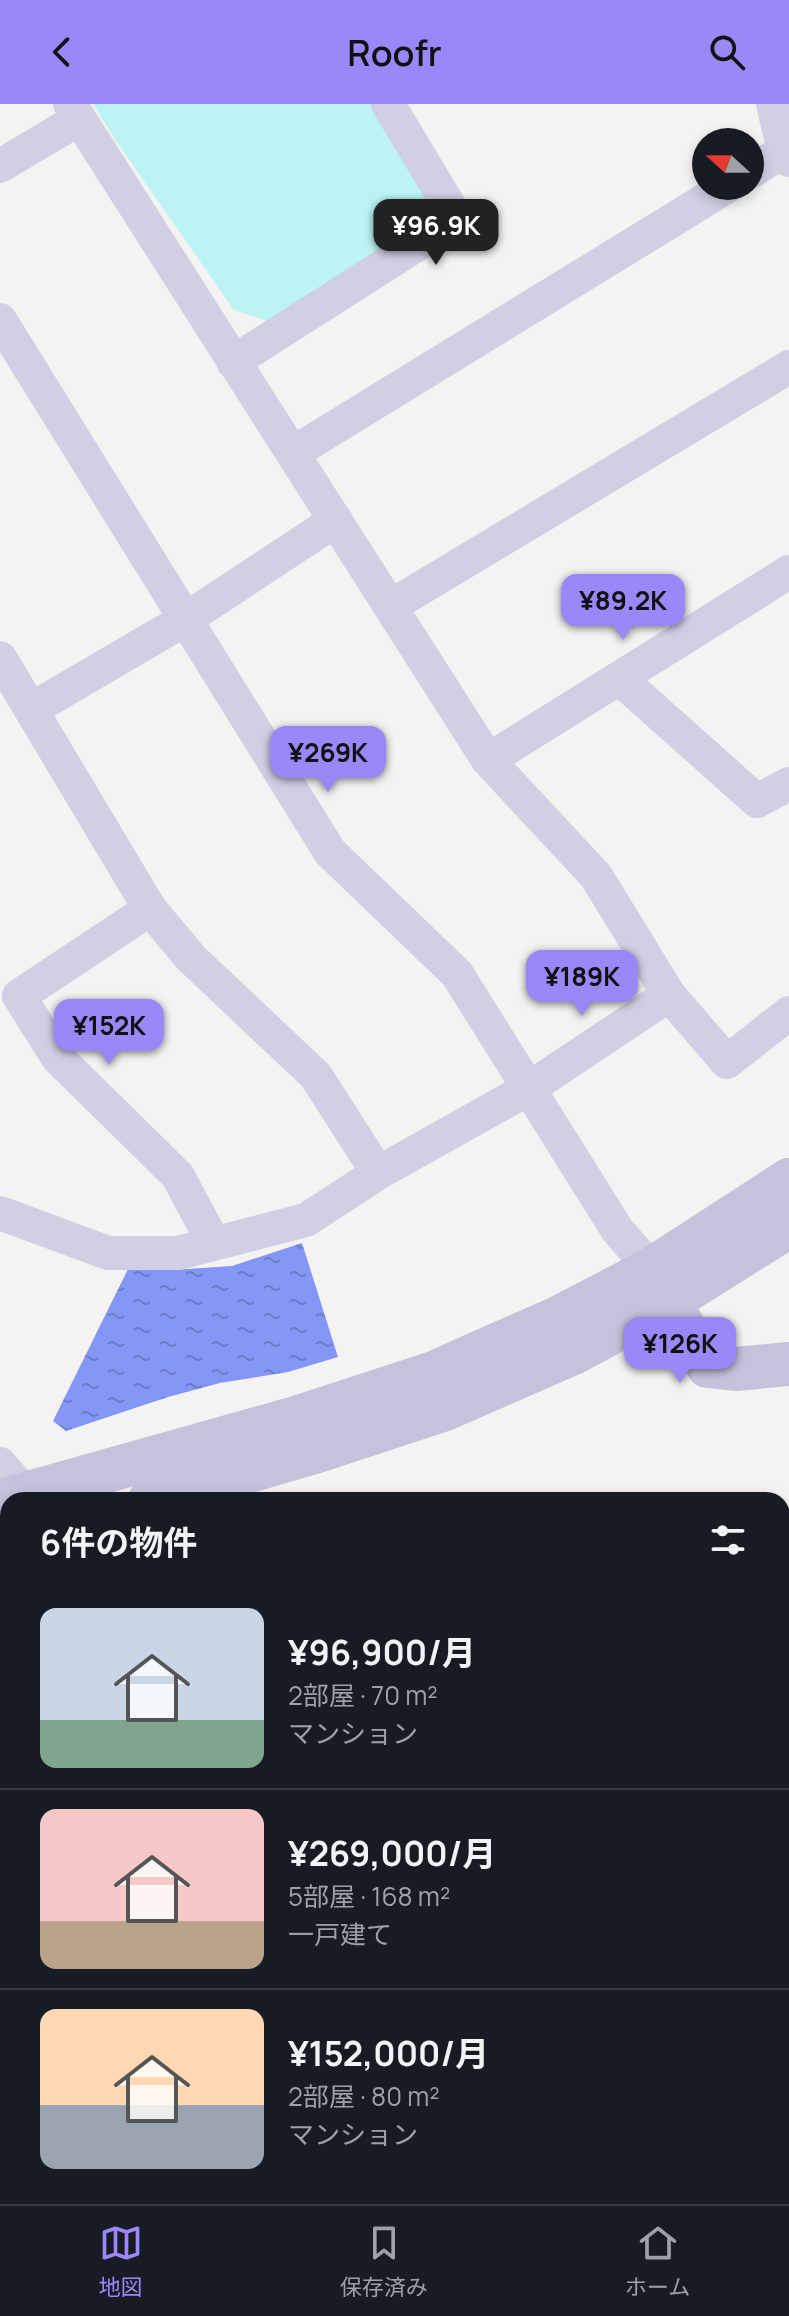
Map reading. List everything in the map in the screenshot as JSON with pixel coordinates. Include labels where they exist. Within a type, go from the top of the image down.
[{"type":"street","points":[[233,362],[457,219],[388,104]]},
{"type":"street","points":[[764,166],[786,156],[773,104]]},
{"type":"street","points":[[0,166],[75,112],[488,760],[596,876],[669,995],[727,1062],[789,1013]]},
{"type":"street","points":[[293,453],[705,200]]},
{"type":"street","points":[[0,320],[330,852],[457,974],[618,1231],[660,1286],[708,1366],[735,1369],[789,1364]]},
{"type":"street","points":[[391,606],[789,367]]},
{"type":"street","points":[[32,709],[186,619],[336,520]]},
{"type":"street","points":[[488,760],[789,572]]},
{"type":"street","points":[[0,658],[150,909],[191,958],[316,1076],[378,1173]]},
{"type":"street","points":[[619,678],[757,801],[789,784]]},
{"type":"street","points":[[150,909],[19,996],[58,1058],[178,1176],[213,1242]]},
{"type":"street","points":[[0,1213],[108,1253],[178,1253],[306,1220],[378,1173],[528,1089],[669,995]]},
{"type":"street","points":[[177,1492],[445,1409],[575,1352],[789,1180]]},
{"type":"street","points":[[13,1490],[296,1418],[431,1374],[560,1317],[660,1286],[789,1226]]},
{"type":"green space","points":[[93,104],[376,104],[437,205],[432,224],[276,324],[234,310]]},
{"type":"water","points":[[302,1243],[338,1357],[288,1372],[220,1383],[168,1397],[66,1431],[53,1421],[130,1265],[172,1270],[232,1266]]}]
